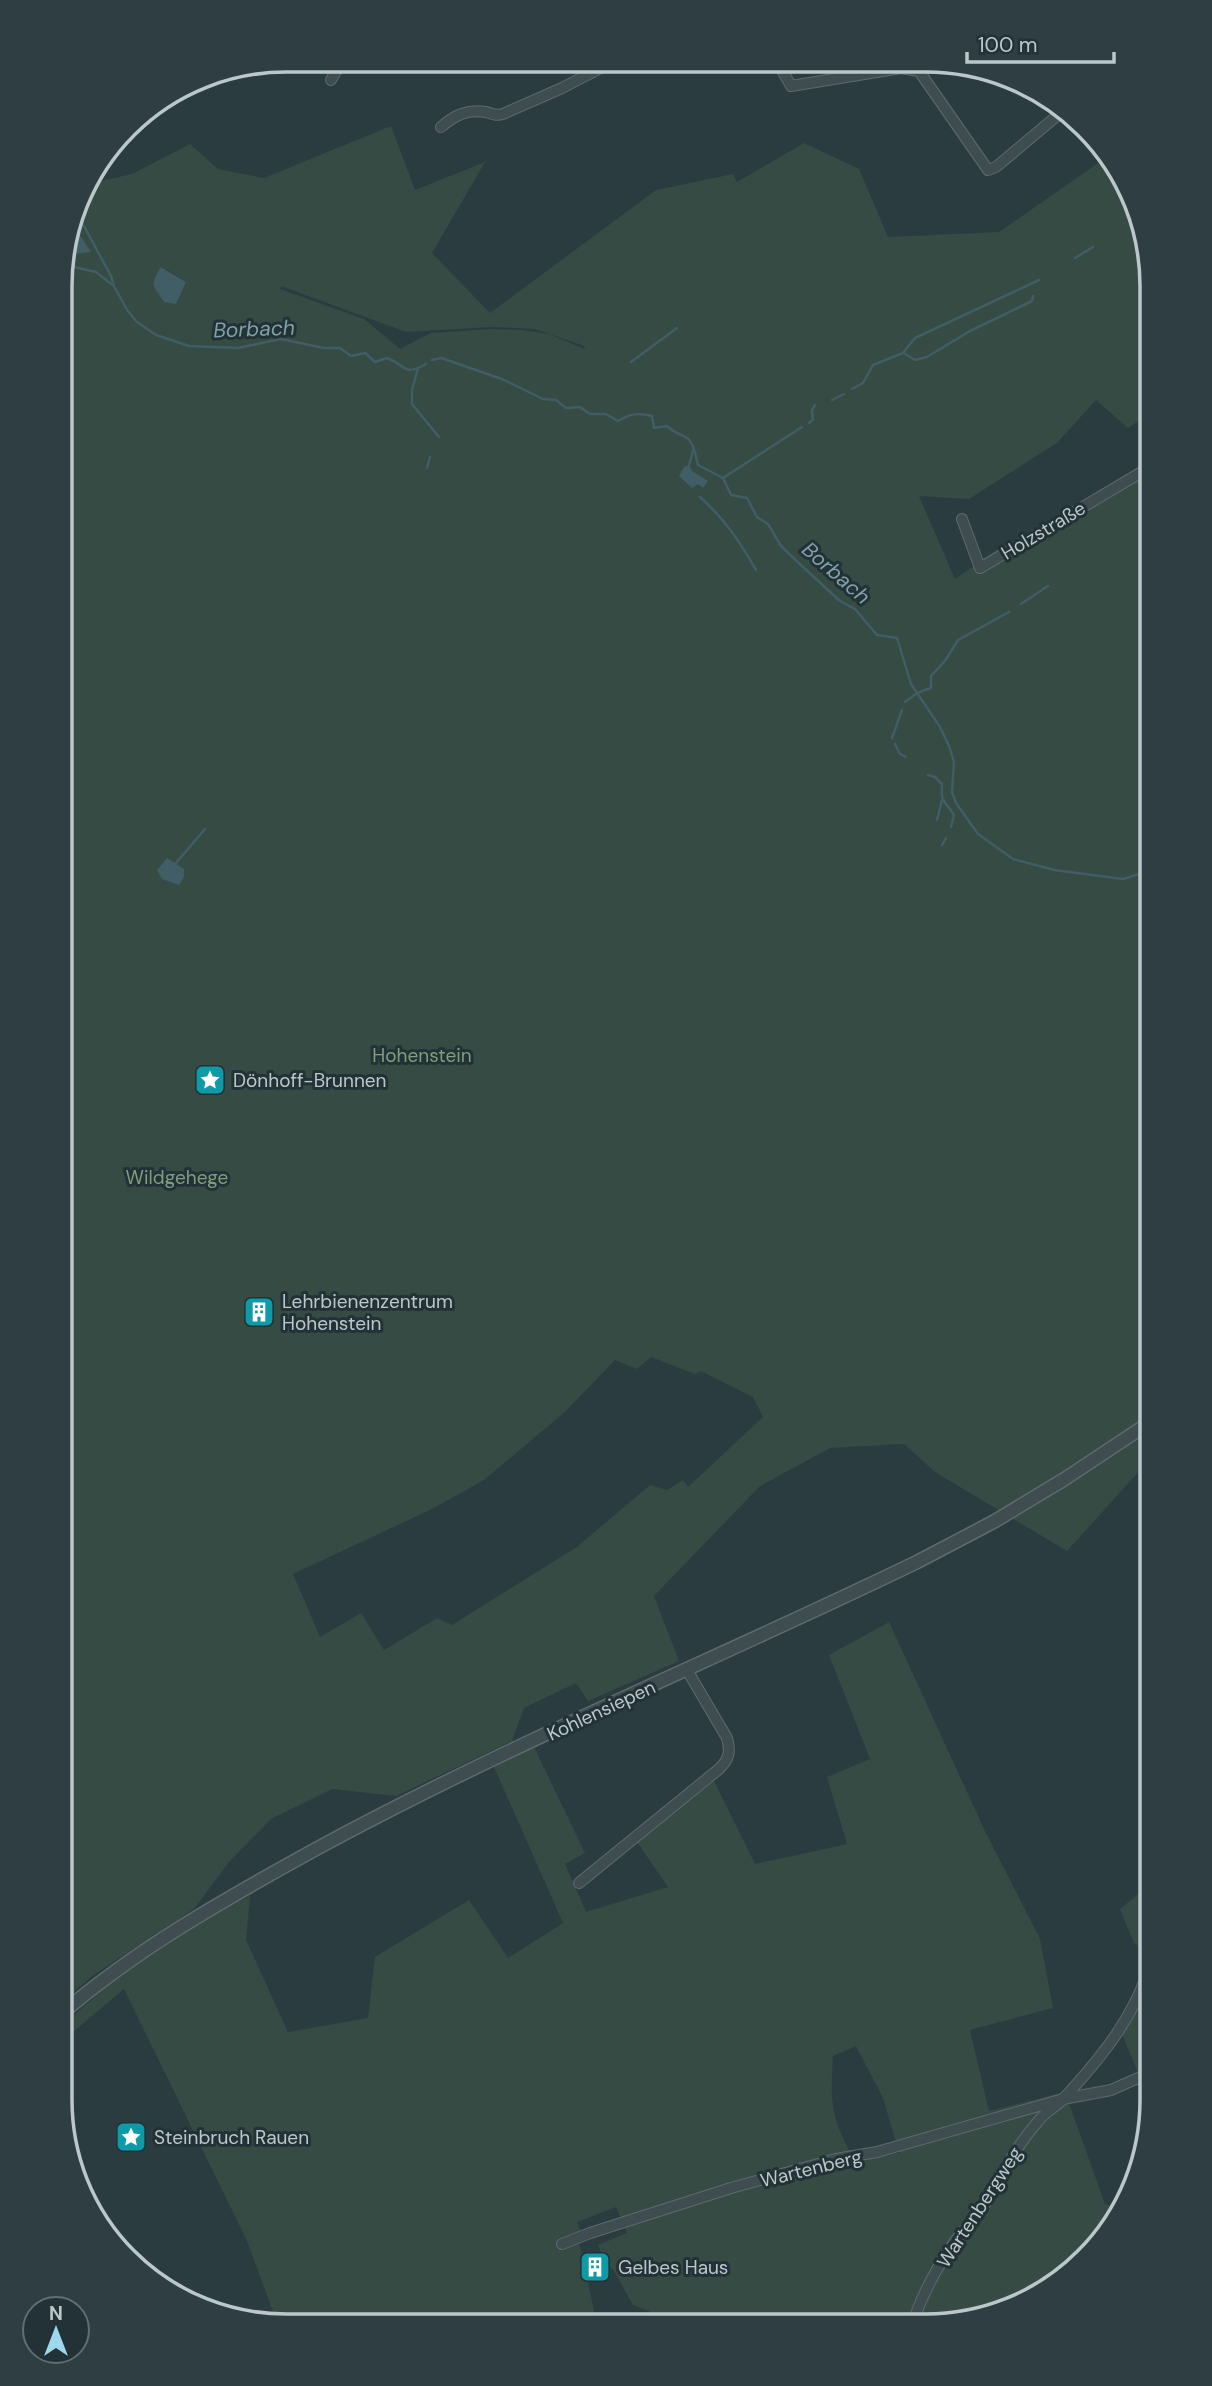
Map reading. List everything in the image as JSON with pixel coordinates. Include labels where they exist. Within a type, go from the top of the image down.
[{"type":"street","points":[[331,80],[336,72]]},
{"type":"street","points":[[440,127],[456,114],[503,114],[593,72]]},
{"type":"street","points":[[783,72],[791,86],[877,72]]},
{"type":"street","points":[[920,72],[988,170],[996,167],[1056,117]]},
{"type":"street","name":"Holzstraße","points":[[962,519],[980,568],[1140,473]]},
{"type":"street","name":"Kohlensiepen","points":[[72,2005],[113,1972],[259,1880],[441,1784],[873,1583],[995,1521],[1140,1429]]},
{"type":"street","points":[[579,1883],[728,1759],[727,1738],[687,1670]]},
{"type":"street","name":"Wartenbergweg","points":[[915,2314],[933,2277],[955,2241],[985,2203],[1016,2148],[1042,2116],[1063,2099],[1111,2043],[1129,2017],[1140,1990]]},
{"type":"street","points":[[1063,2099],[1111,2090],[1140,2077]]},
{"type":"street","name":"Wartenberg","points":[[562,2244],[732,2188],[836,2159],[877,2152],[1063,2099]]},
{"type":"green space","name":"Hohenstein","points":[[391,126],[415,190],[485,162],[432,253],[490,313],[656,190],[733,174],[737,182],[804,143],[859,169],[888,237],[999,232],[1100,162],[1104,167],[1129,217],[1140,271],[1140,420],[1128,428],[1096,400],[1057,443],[969,499],[919,496],[955,579],[998,549],[1024,545],[1140,470],[1140,1470],[1067,1551],[935,1472],[904,1444],[830,1448],[760,1486],[654,1596],[679,1661],[588,1701],[576,1683],[524,1708],[512,1741],[396,1796],[332,1789],[271,1819],[229,1862],[194,1909],[92,1976],[72,1994],[72,271],[75,254],[90,252],[78,234],[88,204],[100,181],[132,174],[190,144],[218,169],[264,178]],"holes":[[[166,269],[186,282],[164,302],[159,294]],[[281,286],[406,332],[491,327],[535,329],[584,346],[585,349],[549,334],[492,329],[431,333],[400,349],[364,319],[280,289]],[[651,1357],[695,1374],[701,1371],[753,1397],[763,1417],[688,1487],[683,1480],[667,1490],[650,1485],[577,1547],[452,1625],[437,1618],[384,1650],[361,1613],[320,1637],[293,1574],[432,1509],[484,1480],[566,1411],[615,1360],[637,1369]]]},
{"type":"green space","points":[[889,1622],[984,1829],[1040,1939],[1053,2008],[970,2030],[989,2111],[1065,2092],[1105,2204],[1113,2206],[1078,2252],[1057,2270],[1033,2286],[995,2303],[941,2314],[650,2314],[633,2305],[614,2271],[604,2260],[598,2245],[627,2233],[616,2207],[577,2222],[584,2239],[579,2242],[595,2314],[274,2313],[247,2241],[124,1989],[72,2033],[72,2017],[113,1981],[220,1910],[250,1896],[246,1940],[288,2032],[368,2018],[375,1957],[469,1900],[508,1958],[563,1923],[493,1765],[534,1747],[585,1853],[565,1864],[586,1912],[668,1887],[637,1842],[714,1781],[755,1864],[847,1844],[827,1777],[870,1759],[829,1655]],"holes":[[[856,2046],[883,2098],[899,2153],[854,2158],[836,2121],[832,2098],[833,2056]]]},
{"type":"green space","points":[[1140,1893],[1140,1946],[1134,1943],[1120,1909]]},
{"type":"green space","points":[[1140,1998],[1140,2072],[1138,2073],[1122,2034]]},
{"type":"water","points":[[79,233],[91,252],[75,254]]},
{"type":"water","points":[[161,267],[186,282],[176,304],[164,302],[155,288],[155,278]]},
{"type":"water","points":[[689,465],[692,471],[708,481],[703,488],[698,484],[692,488],[679,476],[684,467]]},
{"type":"water","points":[[167,858],[184,869],[184,877],[179,885],[162,879],[157,870]]},
{"type":"waterway","points":[[84,226],[114,286]]},
{"type":"waterway","points":[[1075,258],[1093,247]]},
{"type":"waterway","name":"Borbach","points":[[73,268],[96,272],[114,286],[137,322],[156,335],[189,346],[238,348],[281,339],[324,348],[340,348],[351,356],[365,353],[375,362],[387,358],[409,370],[426,364]]},
{"type":"waterway","points":[[852,389],[863,383],[873,365],[903,353],[915,338],[1039,280]]},
{"type":"waterway","points":[[904,353],[915,360],[927,357],[970,331],[1032,301],[1033,296]]},
{"type":"waterway","points":[[631,362],[677,328]]},
{"type":"waterway","name":"Borbach","points":[[432,360],[441,358],[502,379],[543,399],[556,400],[566,408],[580,407],[590,414],[606,414],[618,421],[634,414],[652,416],[654,428],[667,426],[687,438],[693,447],[698,465],[723,478],[731,495],[747,498],[757,517],[768,524],[781,546],[804,568],[840,601],[855,609],[877,635],[897,638],[911,684],[940,727],[949,746],[954,762],[952,792],[956,803],[978,834],[1013,859],[1054,870],[1123,879],[1140,874]]},
{"type":"waterway","points":[[418,368],[412,390],[412,404],[439,437]]},
{"type":"waterway","points":[[832,400],[844,394]]},
{"type":"waterway","points":[[809,423],[813,420],[812,410],[815,405]]},
{"type":"waterway","points":[[723,478],[802,427]]},
{"type":"waterway","points":[[689,465],[693,451]]},
{"type":"waterway","points":[[427,468],[430,457]]},
{"type":"waterway","points":[[700,497],[731,531],[756,570]]},
{"type":"waterway","points":[[1021,604],[1048,586]]},
{"type":"waterway","points":[[905,702],[917,693],[931,688],[931,676],[945,661],[958,640],[1009,612]]},
{"type":"waterway","points":[[892,738],[902,710]]},
{"type":"waterway","points":[[895,744],[900,754],[906,757]]},
{"type":"waterway","points":[[928,775],[935,777],[942,784],[943,799],[954,815],[951,827]]},
{"type":"waterway","points":[[937,820],[942,800]]},
{"type":"waterway","points":[[176,863],[205,829]]},
{"type":"waterway","points":[[942,845],[946,838]]},
{"type":"place","name":"Dönhoff-Brunnen","points":[[210,1080]]},
{"type":"place","name":"Lehrbienenzentrum Hohenstein","points":[[259,1312]]},
{"type":"place","name":"Steinbruch Rauen","points":[[131,2137]]},
{"type":"place","name":"Gelbes Haus","points":[[595,2267]]},
{"type":"park label","name":"Wildgehege","points":[[177,1177]]}]
